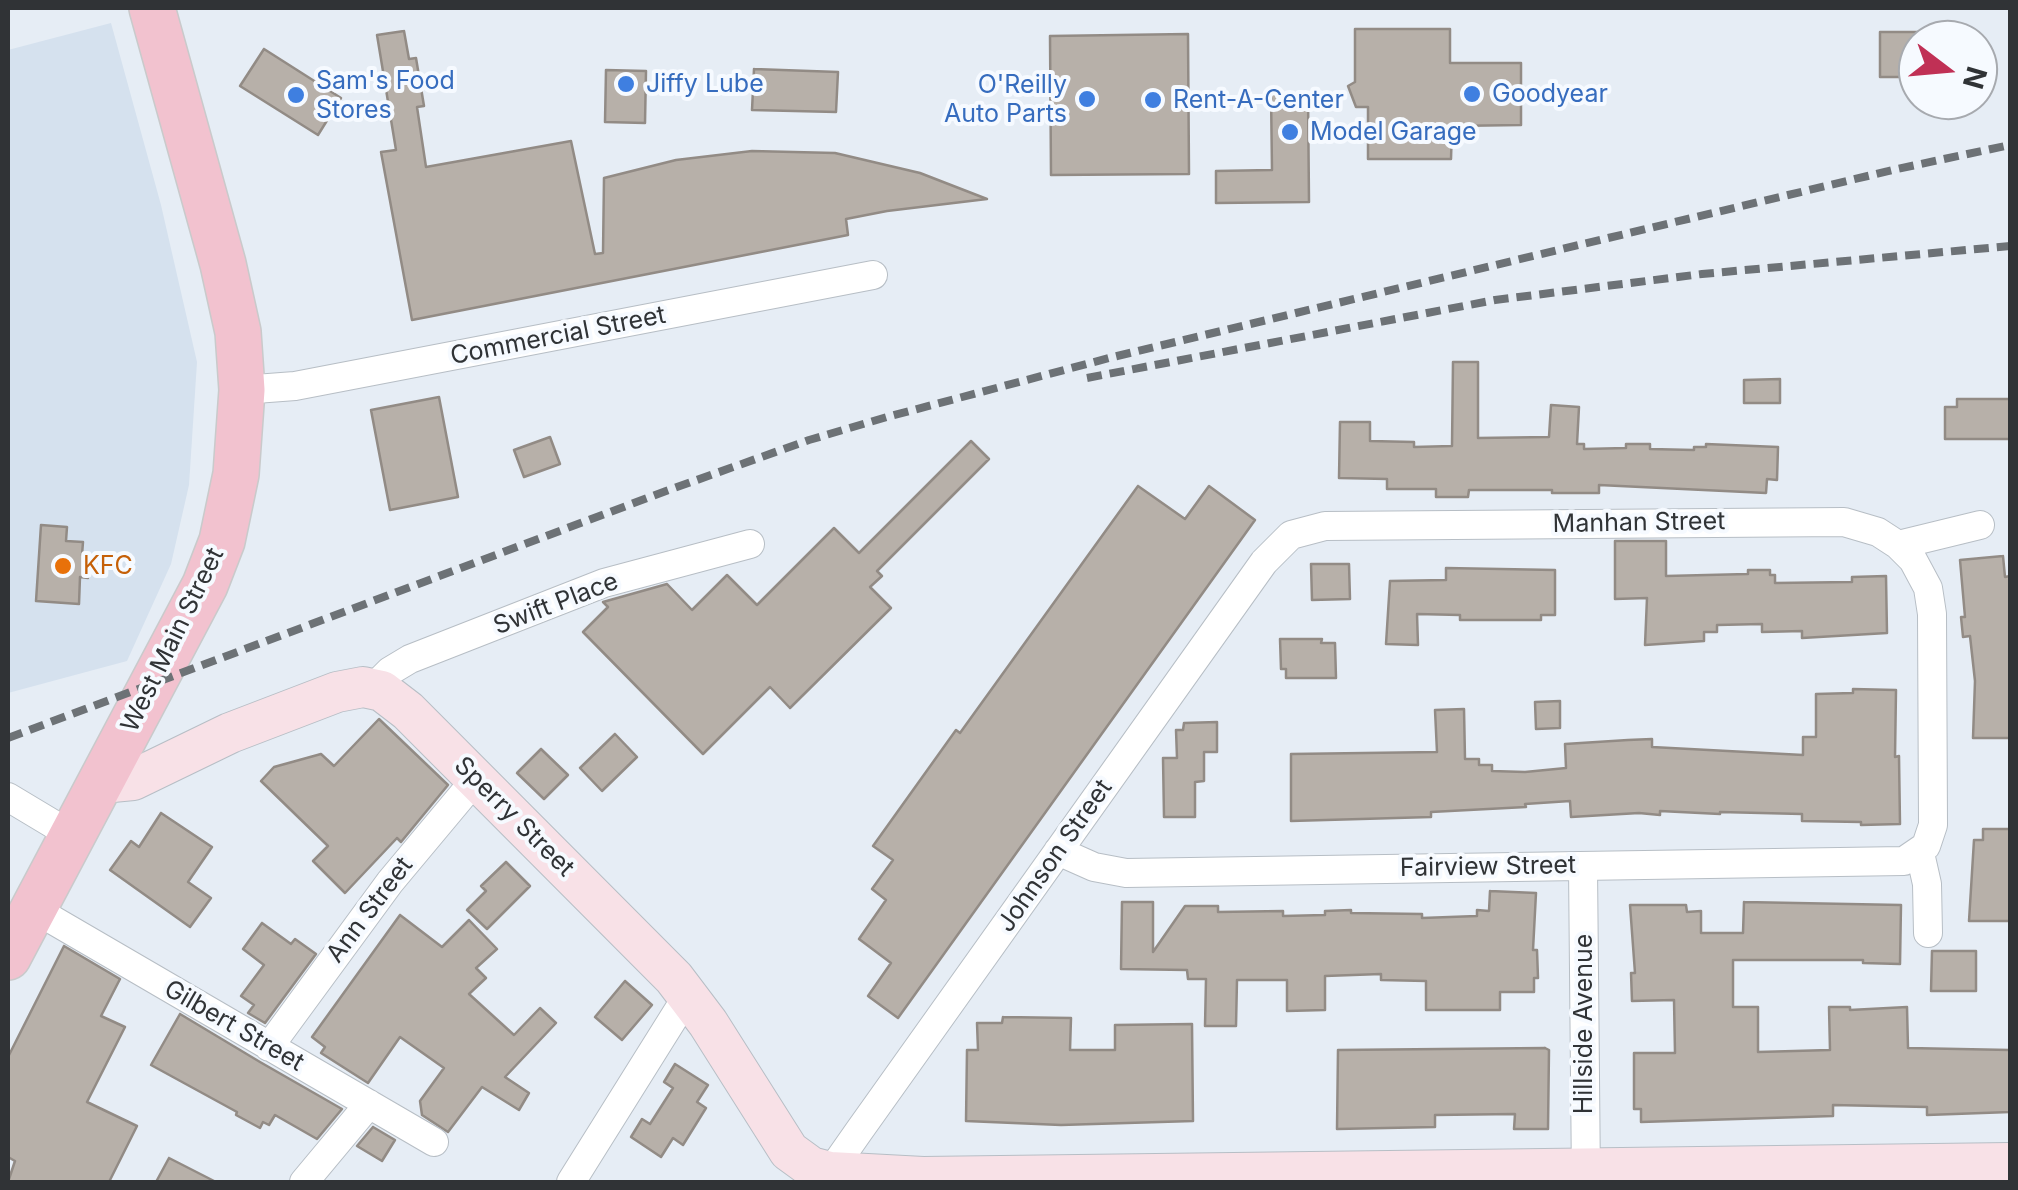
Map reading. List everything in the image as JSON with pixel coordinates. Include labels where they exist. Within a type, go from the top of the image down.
[{"type":"main road","name":"West Main Street","points":[[8,957],[214,564],[236,474],[242,390],[232,302],[152,8]]},
{"type":"street","name":"Commercial Street","points":[[242,390],[294,386],[872,275]]},
{"type":"street","name":"Manhan Street","points":[[1291,535],[1326,526],[1836,522],[1867,528],[1898,545]]},
{"type":"street","points":[[1928,933],[1927,884],[1920,853],[1931,837],[1933,825],[1932,614],[1924,577],[1898,545],[1980,526]]},
{"type":"street","name":"Johnson Street","points":[[827,1177],[1264,562],[1291,535]]},
{"type":"street","name":"Swift Place","points":[[372,688],[410,659],[604,583],[750,544]]},
{"type":"street","points":[[102,784],[133,780],[230,733],[337,692],[372,688]]},
{"type":"street","name":"Sperry Street","points":[[372,688],[408,711],[688,995],[789,1151],[827,1177]]},
{"type":"street","name":"Ann Street","points":[[270,1047],[390,882],[476,779]]},
{"type":"street","points":[[8,797],[73,836]]},
{"type":"street","name":"Fairview Street","points":[[1058,851],[1094,867],[1126,872],[1874,864],[1904,861],[1920,853]]},
{"type":"street","name":"Hillside Avenue","points":[[1583,866],[1586,1176]]},
{"type":"street","name":"Gilbert Street","points":[[34,910],[434,1142]]},
{"type":"street","points":[[571,1182],[688,995]]},
{"type":"street","points":[[304,1182],[369,1104]]},
{"type":"street","points":[[827,1177],[1586,1176],[2010,1164]]},
{"type":"shaded area","points":[[111,23],[161,205],[197,362],[189,485],[171,564],[127,661],[8,693],[8,50]]},
{"type":"building","points":[[1355,29],[1450,29],[1450,63],[1521,63],[1521,125],[1452,126],[1451,159],[1368,159],[1368,107],[1356,107],[1348,86],[1355,82]]},
{"type":"building","points":[[404,31],[409,59],[416,58],[424,106],[417,107],[426,167],[571,141],[595,254],[603,253],[604,178],[676,160],[752,151],[835,153],[920,173],[987,199],[846,219],[848,235],[412,320],[381,152],[396,150],[377,35]]},
{"type":"building","points":[[1880,32],[1898,32],[1898,77],[1880,77]]},
{"type":"building","points":[[1188,34],[1189,174],[1051,175],[1050,36]]},
{"type":"building","points":[[264,49],[341,98],[318,135],[240,86]]},
{"type":"building","points":[[754,69],[838,72],[836,112],[752,110]]},
{"type":"building","name":"Jiffy Lube","points":[[606,70],[646,71],[645,123],[605,122]]},
{"type":"building","name":"Model Garage","points":[[1271,94],[1308,94],[1309,202],[1216,203],[1216,171],[1272,170]]},
{"type":"building","points":[[1453,362],[1478,362],[1478,438],[1549,437],[1551,405],[1579,407],[1577,444],[1584,444],[1584,449],[1626,448],[1626,444],[1694,450],[1706,444],[1778,447],[1777,480],[1767,479],[1766,493],[1599,485],[1599,493],[1469,490],[1468,497],[1436,497],[1436,489],[1387,489],[1387,479],[1339,478],[1340,422],[1370,422],[1370,441],[1414,442],[1414,447],[1452,446]]},
{"type":"building","points":[[1780,379],[1780,403],[1744,403],[1744,380]]},
{"type":"building","points":[[439,397],[458,497],[390,510],[371,410]]},
{"type":"building","points":[[1957,399],[2010,399],[2010,439],[1945,439],[1945,407],[1957,407]]},
{"type":"building","points":[[550,437],[560,464],[524,477],[514,450]]},
{"type":"building","points":[[971,441],[989,459],[877,571],[882,576],[870,587],[891,608],[790,708],[770,687],[703,754],[583,632],[608,607],[603,602],[667,584],[692,610],[727,575],[757,605],[834,528],[859,553]]},
{"type":"building","points":[[1138,486],[1185,519],[1209,486],[1255,520],[898,1018],[868,996],[891,963],[859,939],[886,900],[872,889],[893,860],[873,846],[956,730],[960,733]]},
{"type":"building","name":"KFC","points":[[41,525],[67,527],[66,541],[83,542],[82,555],[89,555],[88,578],[80,577],[79,604],[36,601]]},
{"type":"building","points":[[1615,541],[1666,541],[1666,576],[1770,570],[1775,583],[1852,582],[1852,577],[1886,576],[1887,633],[1802,638],[1802,631],[1762,632],[1762,624],[1717,625],[1717,632],[1704,632],[1704,641],[1645,645],[1647,598],[1615,599]]},
{"type":"building","points":[[2003,556],[2005,577],[2010,576],[2010,738],[1973,738],[1975,681],[1970,636],[1963,637],[1960,560]]},
{"type":"building","points":[[1311,564],[1349,564],[1350,599],[1312,600]]},
{"type":"building","points":[[1446,568],[1555,570],[1555,615],[1541,615],[1541,620],[1460,620],[1460,615],[1417,614],[1418,645],[1386,644],[1390,581],[1446,580]]},
{"type":"building","points":[[1280,639],[1322,639],[1321,643],[1335,643],[1336,678],[1286,678],[1286,669],[1281,669]]},
{"type":"building","points":[[1853,689],[1896,690],[1900,824],[1861,825],[1802,821],[1802,814],[1720,812],[1660,811],[1660,815],[1571,817],[1570,801],[1431,812],[1431,817],[1291,821],[1291,754],[1437,752],[1435,710],[1464,709],[1465,759],[1479,759],[1479,765],[1492,765],[1492,771],[1525,772],[1566,768],[1565,744],[1628,740],[1652,739],[1652,747],[1803,755],[1803,737],[1816,737],[1816,694],[1853,693]]},
{"type":"building","points":[[1560,701],[1560,728],[1536,729],[1535,702]]},
{"type":"building","points":[[379,719],[448,785],[401,842],[397,838],[345,893],[313,861],[328,846],[261,781],[274,767],[321,754],[334,766]]},
{"type":"building","points":[[1217,722],[1217,752],[1204,752],[1204,781],[1195,782],[1195,817],[1164,817],[1163,758],[1177,758],[1176,730],[1183,730],[1184,723]]},
{"type":"building","points":[[615,734],[637,757],[602,791],[580,768]]},
{"type":"building","points":[[541,749],[568,775],[544,799],[517,773]]},
{"type":"building","points":[[161,813],[212,847],[188,882],[211,898],[190,927],[110,870],[131,841],[139,847]]},
{"type":"building","points":[[1983,829],[2010,829],[2010,921],[1969,921],[1974,840],[1983,840]]},
{"type":"building","points":[[506,862],[530,886],[487,929],[467,910],[486,891],[481,886]]},
{"type":"building","points":[[1490,891],[1536,893],[1533,950],[1537,950],[1538,978],[1534,978],[1534,992],[1500,992],[1500,1010],[1426,1010],[1426,981],[1381,980],[1381,974],[1325,976],[1325,1010],[1287,1011],[1287,980],[1237,980],[1236,1026],[1205,1026],[1206,979],[1188,979],[1187,970],[1121,969],[1122,902],[1153,902],[1153,952],[1185,906],[1218,906],[1218,912],[1283,911],[1283,916],[1351,910],[1422,914],[1422,918],[1477,916],[1477,910],[1489,911]]},
{"type":"building","points":[[1744,902],[1901,905],[1900,964],[1863,960],[1733,960],[1733,1007],[1758,1007],[1758,1052],[1830,1050],[1829,1007],[1907,1007],[1908,1048],[2010,1050],[2010,1112],[1927,1115],[1927,1107],[1833,1105],[1833,1116],[1641,1122],[1641,1109],[1634,1109],[1634,1053],[1675,1053],[1674,1000],[1632,1001],[1631,973],[1635,973],[1630,905],[1686,905],[1687,912],[1701,911],[1701,933],[1743,933]]},
{"type":"building","points":[[400,915],[442,947],[469,920],[497,949],[476,968],[486,978],[469,994],[514,1035],[540,1008],[556,1023],[505,1077],[529,1093],[519,1110],[482,1087],[448,1132],[422,1115],[420,1101],[444,1068],[400,1037],[368,1083],[321,1053],[325,1047],[312,1037]]},
{"type":"building","points":[[262,923],[291,944],[295,939],[316,954],[265,1023],[248,1013],[254,1005],[241,996],[264,965],[243,949]]},
{"type":"building","points":[[64,946],[120,979],[101,1016],[125,1027],[87,1102],[137,1126],[109,1182],[8,1182],[15,1161],[8,1157],[8,1057]]},
{"type":"building","points":[[1932,951],[1976,951],[1976,991],[1931,991]]},
{"type":"building","points":[[625,981],[652,1005],[622,1040],[595,1017]]},
{"type":"building","points":[[180,1014],[342,1109],[317,1139],[275,1115],[269,1125],[263,1122],[260,1128],[236,1115],[237,1112],[151,1065]]},
{"type":"building","points":[[1003,1017],[1071,1018],[1070,1050],[1115,1050],[1115,1025],[1192,1024],[1193,1121],[1061,1125],[966,1121],[967,1050],[978,1050],[977,1023],[1002,1023]]},
{"type":"building","points":[[1338,1050],[1549,1050],[1548,1129],[1514,1129],[1515,1114],[1435,1115],[1435,1127],[1337,1129]]},
{"type":"building","points":[[675,1064],[708,1085],[697,1102],[706,1108],[683,1145],[673,1138],[661,1157],[631,1137],[642,1119],[650,1124],[673,1088],[664,1082]]},
{"type":"building","points":[[373,1127],[395,1140],[382,1161],[357,1146]]},
{"type":"building","points":[[169,1158],[216,1182],[156,1182]]},
{"type":"railway","points":[[8,738],[809,440],[1113,357],[2010,145]]},
{"type":"railway","points":[[1087,378],[1495,300],[1702,274],[2010,246]]},
{"type":"place","name":"Jiffy Lube","points":[[626,84]]},
{"type":"place","name":"Goodyear","points":[[1472,94]]},
{"type":"place","name":"Sam's Food Stores","points":[[296,95]]},
{"type":"place","name":"O'Reilly Auto Parts","points":[[1087,99]]},
{"type":"place","name":"Rent-A-Center","points":[[1153,100]]},
{"type":"place","name":"Model Garage","points":[[1290,132]]},
{"type":"place","name":"KFC","points":[[63,566]]}]
